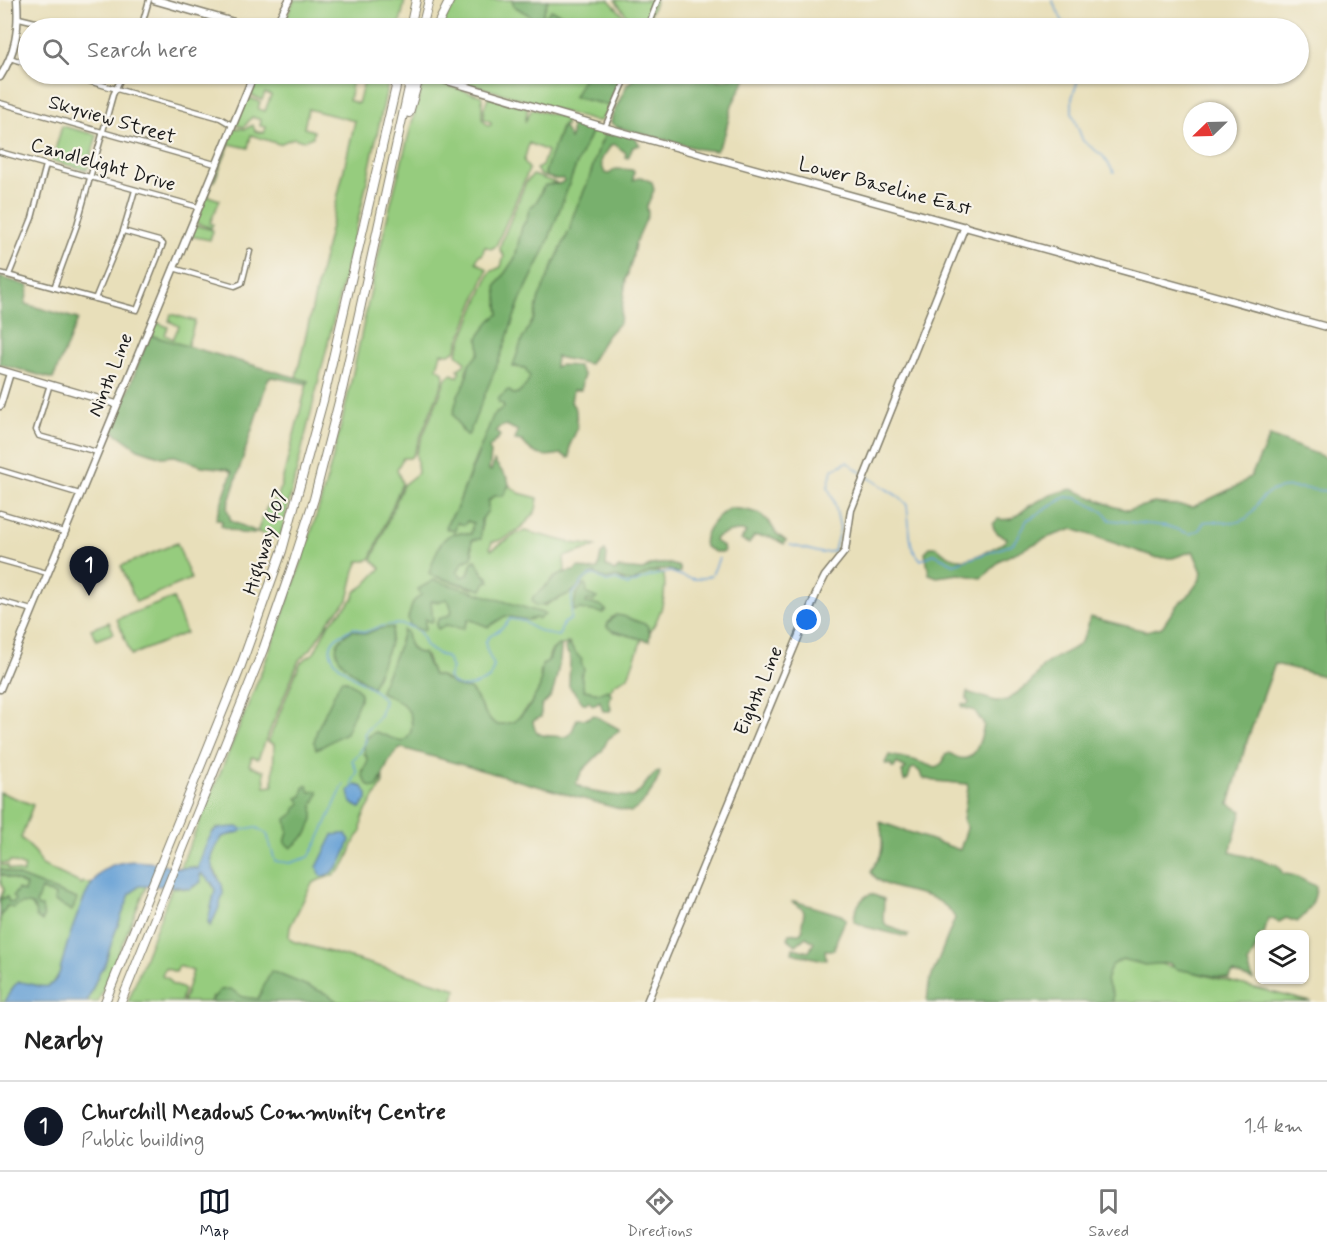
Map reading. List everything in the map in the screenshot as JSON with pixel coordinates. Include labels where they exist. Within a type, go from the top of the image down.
[{"type":"highway","points":[[410,18],[414,0]]},
{"type":"highway","points":[[424,18],[429,0]]},
{"type":"highway","points":[[440,18],[450,0]]},
{"type":"highway","name":"Highway 407","points":[[105,1002],[246,653],[282,551],[323,401],[397,84]]},
{"type":"highway","name":"Highway 407","points":[[121,1002],[263,650],[314,500],[343,386],[410,84]]},
{"type":"highway","points":[[399,136],[405,125],[417,84]]},
{"type":"main road","points":[[17,0],[19,18]]},
{"type":"main road","points":[[155,0],[223,18]]},
{"type":"main road","points":[[279,18],[289,0]]},
{"type":"main road","points":[[0,77],[10,58],[18,25]]},
{"type":"main road","name":"Ninth Line","points":[[0,689],[250,84]]},
{"type":"main road","name":"Lower Baseline East","points":[[455,84],[605,128],[1327,327]]},
{"type":"main road","name":"Eighth Line","points":[[647,1002],[817,592],[825,576],[845,551],[849,518],[863,477],[965,226]]},
{"type":"main road","points":[[0,370],[116,404]]},
{"type":"main road","points":[[0,406],[10,373]]},
{"type":"street","points":[[144,18],[150,0]]},
{"type":"street","points":[[650,18],[658,0]]},
{"type":"street","points":[[10,58],[18,61]]},
{"type":"street","points":[[101,84],[220,118],[232,124]]},
{"type":"street","points":[[54,288],[77,225],[118,84]]},
{"type":"street","points":[[605,128],[624,84]]},
{"type":"street","name":"Skyview Street","points":[[0,103],[216,164]]},
{"type":"street","name":"Candlelight Drive","points":[[0,154],[198,207]]},
{"type":"street","points":[[9,275],[32,218],[46,165]]},
{"type":"street","points":[[95,299],[123,231],[135,190]]},
{"type":"street","points":[[0,273],[133,310],[139,307],[163,244],[123,231]]},
{"type":"street","points":[[173,268],[235,286],[242,283],[250,251]]},
{"type":"street","points":[[50,384],[36,430],[37,434],[97,453]]},
{"type":"street","points":[[0,470],[80,494]]},
{"type":"street","points":[[0,513],[64,532]]},
{"type":"street","points":[[0,560],[48,573]]},
{"type":"street","points":[[0,601],[32,610]]},
{"type":"green space","points":[[294,0],[405,0],[401,18],[286,18]]},
{"type":"green space","points":[[454,0],[512,0],[514,6],[531,18],[444,18]]},
{"type":"green space","points":[[512,0],[548,0],[542,18],[531,18],[514,6]]},
{"type":"green space","points":[[548,0],[609,0],[625,18],[580,18],[571,15],[569,18],[551,10],[553,18],[542,18]]},
{"type":"green space","points":[[615,0],[656,0],[648,18],[628,18]]},
{"type":"green space","points":[[551,10],[569,18],[546,18]]},
{"type":"green space","points":[[254,84],[352,84],[349,100],[358,104],[363,84],[388,84],[362,204],[280,539],[257,532],[267,507],[278,497],[308,381],[296,378],[355,121],[308,109],[304,128],[314,131],[313,137],[303,141],[294,138],[279,144],[251,135],[248,148],[230,144],[214,182],[235,128],[245,129],[253,125],[255,131],[264,133],[266,127],[260,126],[261,120],[252,117],[244,127],[236,125],[247,97],[260,102],[258,109],[265,111],[271,95],[265,93],[262,100],[249,94]]},
{"type":"green space","points":[[422,84],[443,84],[482,96],[482,119],[488,126],[491,122],[484,119],[484,109],[488,97],[528,108],[525,122],[532,109],[563,117],[566,125],[561,127],[545,173],[547,177],[540,175],[536,169],[542,166],[547,151],[529,143],[524,161],[529,169],[528,172],[496,246],[491,249],[485,246],[476,262],[487,269],[486,273],[455,351],[449,354],[441,353],[437,368],[443,372],[444,379],[413,455],[410,458],[403,458],[397,469],[402,483],[371,558],[359,561],[348,600],[330,619],[311,649],[299,660],[258,759],[252,757],[249,765],[264,771],[265,787],[273,786],[274,744],[268,742],[298,668],[301,662],[314,653],[328,625],[354,598],[355,592],[381,568],[372,560],[403,485],[418,473],[416,453],[447,377],[452,374],[458,377],[460,372],[458,369],[464,365],[465,361],[457,354],[458,349],[490,272],[501,267],[504,256],[500,250],[501,243],[526,182],[533,175],[559,184],[550,184],[542,189],[537,201],[529,209],[515,258],[497,298],[499,314],[492,319],[476,359],[470,362],[466,371],[466,381],[458,396],[454,414],[462,431],[501,355],[519,303],[545,249],[575,168],[593,128],[607,131],[599,147],[570,229],[539,298],[534,318],[522,340],[513,367],[525,368],[530,377],[518,393],[513,394],[510,391],[503,404],[504,408],[496,412],[456,510],[447,523],[466,521],[473,523],[471,534],[456,533],[431,575],[473,589],[488,577],[482,573],[476,560],[472,562],[468,575],[462,577],[457,572],[463,562],[472,558],[472,540],[482,529],[486,506],[494,496],[503,496],[509,485],[519,493],[538,498],[536,509],[522,527],[492,542],[491,550],[525,531],[572,543],[597,546],[564,557],[565,571],[552,579],[533,597],[545,606],[572,592],[587,577],[595,573],[609,580],[616,577],[623,581],[635,582],[644,574],[656,572],[664,575],[665,590],[660,612],[650,632],[647,625],[633,620],[612,617],[608,623],[607,627],[613,631],[642,639],[628,677],[614,684],[610,691],[600,693],[584,690],[577,657],[569,643],[559,646],[552,650],[547,663],[541,669],[540,687],[528,708],[515,721],[501,726],[486,715],[470,689],[458,687],[440,676],[433,675],[426,656],[414,651],[408,642],[407,632],[401,637],[381,692],[398,700],[406,707],[411,720],[410,735],[407,739],[400,741],[376,732],[364,753],[368,761],[362,771],[377,787],[383,778],[383,783],[362,819],[361,833],[344,866],[337,873],[311,885],[290,927],[289,937],[292,941],[457,989],[452,1002],[338,1002],[327,994],[258,999],[237,994],[212,997],[210,1002],[183,1002],[193,971],[179,966],[176,972],[165,968],[162,976],[169,979],[171,984],[184,989],[181,1002],[128,1002],[172,887],[186,889],[194,887],[201,873],[210,881],[215,890],[208,922],[210,926],[215,917],[223,890],[213,868],[212,858],[221,839],[229,835],[233,828],[218,828],[213,831],[197,869],[180,868],[274,640],[321,500],[348,397],[400,168]]},
{"type":"green space","points":[[470,84],[605,84],[574,97],[612,106],[600,121]]},
{"type":"green space","points":[[580,84],[618,84],[612,106],[574,97]]},
{"type":"green space","points":[[743,84],[732,105],[725,134],[716,151],[699,149],[617,127],[611,123],[627,85]]},
{"type":"green space","points":[[571,121],[593,128],[575,168],[545,249],[519,303],[501,355],[468,436],[461,429],[453,414],[458,395],[466,381],[469,364],[478,353],[478,338],[490,321],[499,314],[496,286],[515,258],[529,209],[537,201],[545,185],[559,184],[564,181],[547,177],[545,173],[563,125],[570,139],[571,137]]},
{"type":"green space","points":[[62,126],[97,135],[87,170],[52,161]]},
{"type":"green space","points":[[612,130],[636,139],[640,145],[633,147],[628,158],[625,157],[626,153],[614,144],[611,145],[602,158],[605,173],[609,174],[616,169],[632,170],[634,171],[633,180],[641,177],[652,182],[654,190],[647,206],[648,215],[635,244],[626,280],[620,322],[607,336],[589,364],[556,357],[555,367],[578,366],[584,376],[581,390],[573,390],[571,402],[576,410],[577,429],[570,445],[570,457],[561,454],[539,455],[522,441],[515,440],[518,431],[506,425],[498,428],[496,431],[500,436],[489,448],[491,453],[489,470],[491,471],[494,461],[508,479],[509,485],[503,496],[494,496],[488,501],[488,511],[481,520],[481,539],[472,540],[473,556],[463,562],[457,572],[462,577],[468,575],[472,562],[476,560],[490,581],[486,582],[482,590],[430,575],[435,555],[445,538],[456,533],[471,534],[473,523],[467,521],[465,525],[457,523],[455,531],[446,529],[447,523],[456,510],[493,416],[504,408],[498,399],[508,390],[513,394],[518,393],[530,377],[525,368],[513,366],[522,340],[534,318],[539,298],[570,229],[599,147],[607,131]]},
{"type":"green space","points":[[212,185],[208,196],[220,200],[210,223],[213,224],[211,228],[195,222]]},
{"type":"green space","points":[[194,225],[213,230],[210,240],[190,236]]},
{"type":"green space","points":[[0,277],[29,286],[25,304],[78,319],[53,379],[0,364]]},
{"type":"green space","points":[[171,314],[195,321],[187,347],[149,335],[155,322],[168,327],[165,335],[173,339],[179,326],[169,321]]},
{"type":"green space","points":[[149,335],[308,381],[307,384],[272,377],[268,379],[227,508],[231,521],[257,532],[254,534],[240,533],[221,526],[222,521],[216,519],[232,472],[202,466],[175,456],[162,457],[138,449],[113,431]]},
{"type":"green space","points":[[1270,436],[1327,458],[1325,540],[1327,542],[1327,677],[1275,664],[1247,741],[1229,804],[1242,811],[1230,852],[1275,864],[1283,874],[1296,876],[1316,886],[1311,906],[1297,922],[1286,918],[1279,922],[1268,918],[1265,930],[1255,930],[1255,950],[1248,964],[1253,980],[1233,973],[1229,979],[1176,969],[1169,963],[1145,965],[1122,959],[1111,966],[1106,981],[1113,994],[1113,1002],[927,1002],[929,983],[955,918],[947,907],[936,900],[889,886],[871,872],[882,850],[880,822],[960,850],[967,828],[963,819],[968,787],[967,784],[922,778],[920,772],[915,768],[911,769],[908,779],[904,781],[902,772],[906,768],[897,763],[894,768],[891,764],[887,765],[885,763],[889,755],[914,760],[936,768],[943,762],[945,755],[950,753],[958,757],[970,757],[978,747],[984,725],[975,711],[962,707],[962,704],[969,703],[966,697],[967,692],[995,701],[1006,701],[1026,687],[1045,665],[1079,644],[1090,617],[1146,631],[1162,627],[1177,605],[1188,596],[1199,581],[1202,572],[1193,551],[1173,558],[1158,558],[1073,529],[1049,537],[1000,560],[981,578],[959,574],[937,577],[929,574],[925,552],[930,547],[937,547],[954,558],[978,556],[1005,542],[1007,538],[997,533],[993,527],[998,519],[1012,518],[1041,500],[1072,489],[1128,510],[1154,503],[1193,507],[1239,485],[1251,476]]},
{"type":"green space","points":[[730,508],[760,514],[786,541],[784,544],[771,537],[754,536],[749,544],[741,540],[746,532],[738,531],[715,538],[714,541],[723,546],[724,552],[715,552],[705,547],[704,541],[708,530],[720,515]]},
{"type":"green space","points":[[177,543],[191,579],[136,602],[121,566]]},
{"type":"green space","points":[[605,551],[606,566],[614,571],[619,568],[643,570],[651,565],[667,563],[680,567],[680,572],[654,571],[632,583],[616,577],[606,580],[595,573],[587,577],[575,590],[560,598],[539,606],[532,601],[533,597],[562,574],[579,567],[588,570],[598,569],[601,554]]},
{"type":"green space","points":[[434,580],[546,614],[539,619],[528,620],[505,616],[488,627],[469,619],[463,629],[446,625],[438,629],[436,626],[438,619],[449,615],[452,611],[446,599],[438,602],[431,601],[433,621],[425,619],[425,630],[423,631],[410,626],[408,618],[413,602],[421,595],[418,589]]},
{"type":"green space","points":[[586,584],[587,594],[597,598],[594,601],[587,600],[586,603],[600,605],[606,610],[603,613],[580,609],[573,611],[576,595]]},
{"type":"green space","points":[[173,598],[186,633],[131,655],[117,619]]},
{"type":"green space","points":[[616,615],[647,625],[650,634],[649,641],[613,631],[607,627]]},
{"type":"green space","points":[[109,622],[114,633],[96,640],[91,629]]},
{"type":"green space","points":[[393,627],[389,647],[372,688],[347,668],[337,653],[337,646],[342,638],[353,630],[366,634],[377,629]]},
{"type":"green space","points":[[403,630],[407,632],[412,650],[423,653],[433,675],[440,676],[458,687],[470,689],[485,713],[498,725],[514,722],[528,709],[540,687],[542,665],[549,660],[552,651],[561,645],[553,692],[541,707],[541,717],[533,721],[537,732],[542,735],[566,737],[571,733],[577,719],[586,719],[594,715],[619,731],[608,739],[602,751],[583,770],[576,783],[594,792],[633,797],[657,772],[660,772],[656,783],[639,806],[630,812],[402,748],[390,759],[377,787],[369,786],[362,774],[368,761],[364,748],[365,740],[376,732],[402,742],[408,738],[411,731],[411,716],[408,711],[399,702],[380,690],[399,646]]},
{"type":"green space","points":[[567,643],[582,660],[584,670],[581,676],[584,690],[600,693],[607,690],[612,694],[609,700],[610,711],[603,711],[600,701],[593,705],[588,701],[583,703],[569,686],[570,657],[565,649]]},
{"type":"green space","points":[[341,680],[356,687],[360,692],[360,699],[346,733],[316,749],[314,742],[317,730]]},
{"type":"green space","points":[[307,785],[310,792],[318,791],[313,804],[313,819],[307,834],[291,848],[285,843],[288,831],[286,819],[301,803],[297,798],[302,796],[304,787]]},
{"type":"green space","points":[[0,792],[33,805],[21,838],[36,853],[42,865],[82,884],[83,882],[92,884],[67,945],[59,974],[53,984],[45,988],[19,982],[14,986],[5,1002],[0,1002],[0,918],[5,907],[25,903],[32,905],[35,910],[38,907],[35,904],[40,889],[76,899],[0,869],[0,865],[8,866],[8,869],[23,873],[25,867],[10,861],[0,863]]},
{"type":"green space","points":[[0,869],[77,899],[72,911],[54,901],[55,895],[41,889],[36,904],[42,907],[44,918],[42,921],[36,917],[32,905],[24,904],[13,908],[7,906],[0,918],[0,899],[7,897],[9,902],[14,903],[13,896],[18,889],[24,892],[26,885],[0,874]]},
{"type":"green space","points":[[0,874],[26,885],[24,892],[14,903],[9,903],[7,897],[0,899],[4,889]]},
{"type":"green space","points":[[141,885],[147,885],[98,1002],[87,1002],[100,971],[104,967],[130,894]]},
{"type":"green space","points":[[871,894],[884,899],[883,919],[886,925],[909,935],[907,937],[866,927],[854,921],[858,905]]},
{"type":"green space","points":[[792,902],[841,915],[846,919],[834,950],[825,950],[826,959],[792,953],[793,948],[809,952],[814,942],[806,937],[796,945],[787,938],[789,934],[800,933],[803,929],[804,912]]},
{"type":"green space","points":[[1109,951],[1311,1002],[1100,1002]]},
{"type":"green space","points":[[271,971],[327,994],[338,1002],[210,1002],[220,990],[231,989],[242,997],[258,999]]},
{"type":"water","points":[[356,785],[363,787],[367,794],[367,800],[360,808],[351,803],[349,790]]},
{"type":"water","points":[[219,828],[241,828],[240,832],[222,837],[212,853],[213,869],[222,885],[223,894],[210,926],[208,922],[215,890],[212,883],[201,873],[201,882],[189,889],[174,886],[139,886],[130,894],[104,967],[100,971],[87,1002],[5,1002],[14,986],[19,982],[42,987],[51,985],[55,981],[77,915],[91,885],[100,873],[120,863],[139,861],[177,868],[198,869],[205,847],[214,831]]},
{"type":"water","points":[[346,834],[350,840],[344,856],[335,870],[321,876],[317,867],[333,835]]},
{"type":"waterway","points":[[1052,0],[1061,18]]},
{"type":"waterway","points":[[1077,84],[1072,98],[1072,113],[1083,141],[1103,156],[1114,172]]},
{"type":"waterway","points":[[790,545],[822,553],[834,551],[840,528],[834,501],[828,487],[832,470],[847,462],[862,473]]},
{"type":"waterway","points":[[866,476],[899,497],[907,505],[911,543],[913,550],[921,560],[934,554],[954,564],[1011,545],[1017,539],[1027,520],[1066,497],[1077,498],[1104,512],[1110,520],[1167,526],[1190,534],[1199,530],[1204,522],[1234,523],[1247,518],[1259,501],[1274,490],[1291,487],[1327,491]]},
{"type":"waterway","points":[[353,786],[357,772],[352,760],[359,754],[366,740],[364,734],[380,715],[384,700],[379,694],[349,674],[333,658],[330,649],[334,640],[341,635],[354,628],[365,632],[392,624],[412,627],[420,633],[429,649],[447,658],[452,668],[448,677],[452,682],[462,687],[468,686],[490,678],[494,665],[488,654],[486,641],[510,619],[524,621],[540,631],[559,636],[563,624],[571,619],[572,594],[590,576],[596,575],[607,582],[616,580],[628,585],[670,572],[700,579],[712,575],[719,558]]},
{"type":"waterway","points":[[241,830],[255,827],[267,834],[275,861],[290,863],[309,857],[344,784]]},
{"type":"place","name":"Churchill Meadows Community Centre","points":[[89,596]]}]
